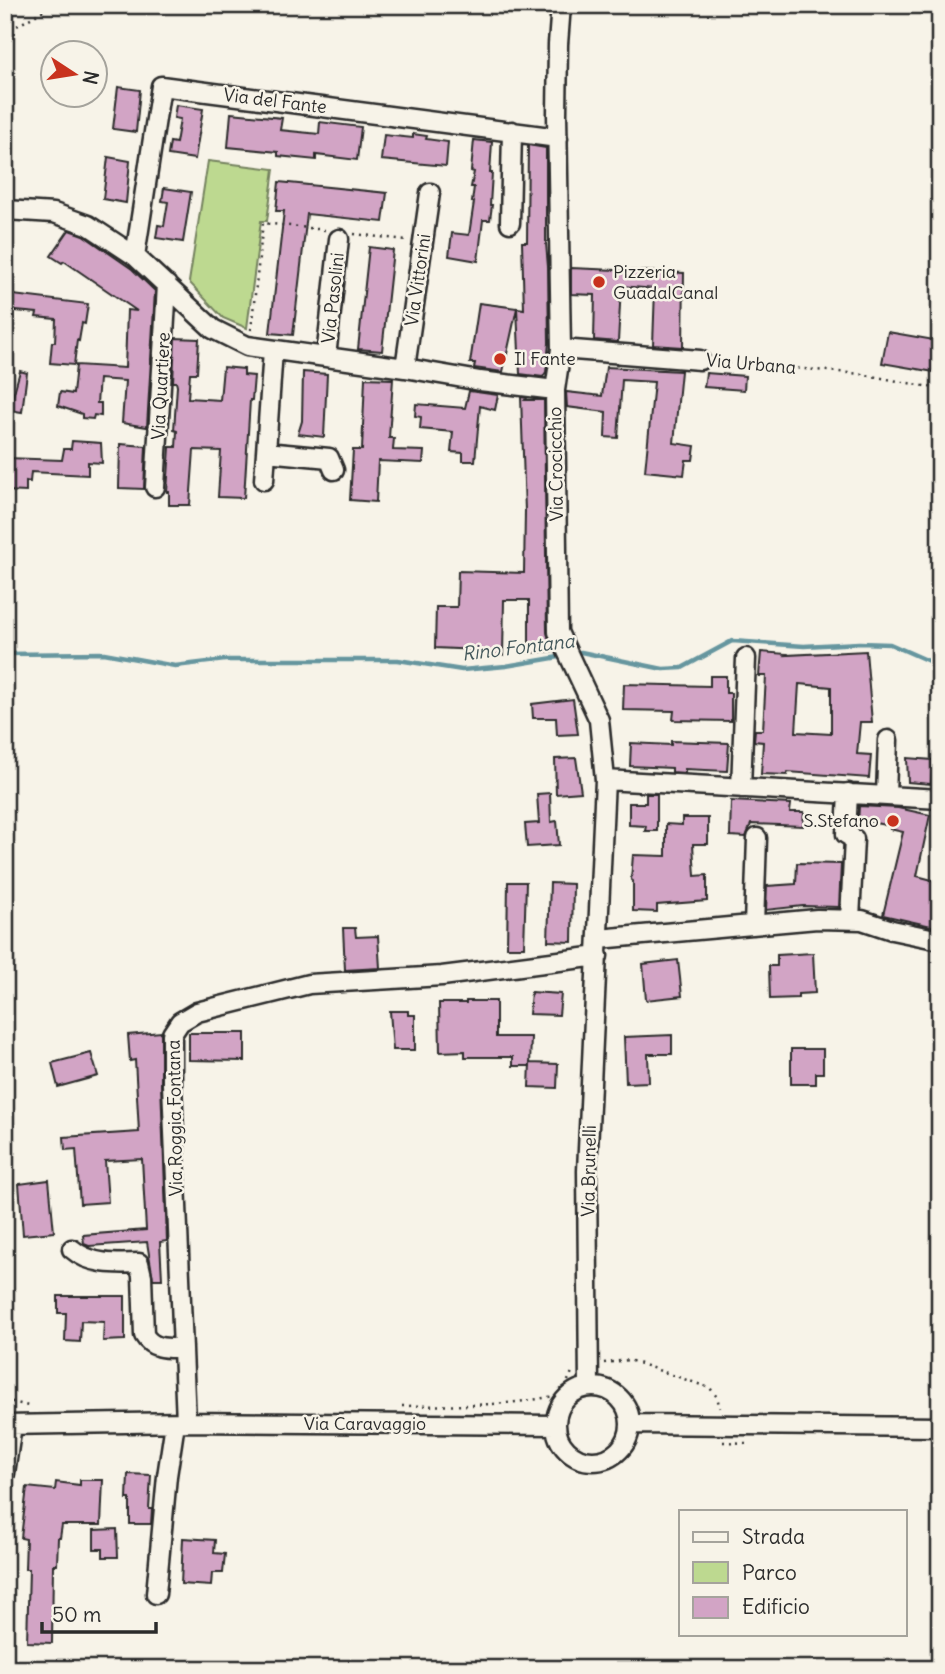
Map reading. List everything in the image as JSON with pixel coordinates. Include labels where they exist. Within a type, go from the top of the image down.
[{"type":"street","name":"Via Crocicchio","points":[[561,5],[558,44],[561,349],[555,390],[558,632],[599,720],[605,780],[598,947]]},
{"type":"street","name":"Via del Fante","points":[[135,256],[161,86],[558,138]]},
{"type":"street","points":[[510,223],[512,131]]},
{"type":"street","name":"Via Vittorini","points":[[405,368],[430,193]]},
{"type":"street","points":[[5,210],[54,213],[88,225],[135,256],[213,329],[249,347],[555,390]]},
{"type":"street","name":"Via Pasolini","points":[[326,357],[337,234]]},
{"type":"street","name":"Via Quartiere","points":[[155,487],[167,285]]},
{"type":"street","name":"Via Urbana","points":[[561,349],[700,360]]},
{"type":"street","points":[[264,480],[273,350]]},
{"type":"street","points":[[266,452],[329,458],[334,470]]},
{"type":"street","points":[[741,788],[746,658]]},
{"type":"street","points":[[886,795],[888,740]]},
{"type":"street","points":[[605,780],[940,799]]},
{"type":"street","points":[[848,793],[846,834],[854,839],[850,919]]},
{"type":"street","points":[[754,925],[757,838]]},
{"type":"street","points":[[598,947],[817,919],[862,920],[892,930],[940,940]]},
{"type":"street","name":"Via Roggia Fontana","points":[[181,1422],[183,1348],[172,1084],[172,1034],[180,1022],[197,1012],[309,984],[442,975],[598,947]]},
{"type":"street","name":"Via Brunelli","points":[[589,1387],[587,1171],[598,947]]},
{"type":"street","points":[[72,1249],[83,1259],[120,1264],[139,1263],[144,1335],[149,1343],[160,1348],[183,1348]]},
{"type":"street","points":[[589,1387],[602,1387],[614,1392],[629,1412],[631,1424],[622,1448],[600,1461],[575,1457],[565,1449],[556,1425],[561,1404],[578,1389],[589,1387]]},
{"type":"street","points":[[156,1594],[167,1476],[181,1422]]},
{"type":"street","name":"Via Caravaggio","points":[[8,1425],[181,1422],[556,1425]]},
{"type":"street","points":[[631,1424],[940,1427]]},
{"type":"street","points":[[5,1473],[8,1425]]},
{"type":"path","points":[[5,33],[53,5]]},
{"type":"path","points":[[249,347],[263,223],[337,234],[423,242]]},
{"type":"path","name":"Via Urbana","points":[[700,360],[861,374],[940,389]]},
{"type":"path","points":[[403,1406],[498,1405],[535,1401],[562,1394],[573,1370],[589,1364],[629,1360],[710,1388],[717,1397],[723,1425],[723,1443],[750,1443]]},
{"type":"green space","points":[[208,161],[274,169],[267,221],[261,221],[247,328],[223,318],[189,282]]},
{"type":"building","points":[[118,87],[140,90],[136,132],[113,129]]},
{"type":"building","points":[[176,105],[203,109],[195,159],[168,155],[170,142],[176,143],[180,119],[174,118]]},
{"type":"building","points":[[231,113],[282,118],[280,130],[319,134],[320,122],[361,127],[357,160],[316,155],[316,160],[278,156],[278,152],[228,147]]},
{"type":"building","points":[[413,134],[448,142],[446,166],[381,160],[384,135],[413,138]]},
{"type":"building","points":[[474,140],[492,142],[492,205],[490,220],[483,220],[478,261],[449,256],[452,233],[469,235],[474,202],[474,187],[471,187],[474,172],[471,171]]},
{"type":"building","points":[[528,145],[546,148],[549,343],[543,377],[520,374],[517,308],[524,309],[522,242],[527,242]]},
{"type":"building","points":[[108,157],[130,161],[126,203],[103,199]]},
{"type":"building","points":[[279,182],[387,193],[383,222],[307,214],[293,335],[270,333],[284,211],[276,211]]},
{"type":"building","points":[[164,188],[191,192],[183,242],[156,238],[158,225],[164,226],[168,202],[162,201]]},
{"type":"building","points":[[69,230],[83,235],[132,269],[155,291],[147,427],[122,423],[125,381],[99,379],[97,403],[101,403],[101,416],[94,415],[93,419],[82,418],[82,414],[58,406],[60,392],[73,394],[76,365],[125,368],[127,310],[137,311],[64,261],[62,263],[51,256]]},
{"type":"building","points":[[369,247],[393,250],[382,351],[358,349]]},
{"type":"building","points":[[571,268],[684,273],[683,347],[653,345],[655,289],[621,286],[618,342],[594,340],[595,295],[571,294]]},
{"type":"building","points":[[5,294],[88,304],[85,324],[82,323],[79,341],[77,340],[74,365],[50,363],[52,342],[55,342],[56,319],[36,317],[37,313],[5,310]]},
{"type":"building","points":[[479,303],[517,308],[503,372],[474,368],[475,363],[470,363]]},
{"type":"building","points":[[888,332],[940,341],[940,373],[882,363]]},
{"type":"building","points":[[175,338],[199,339],[197,373],[190,373],[188,398],[220,400],[223,367],[244,369],[244,375],[254,376],[244,498],[218,497],[221,451],[194,450],[190,505],[169,505],[167,492],[170,447],[176,447],[177,431],[174,430],[177,386],[176,382],[173,382]]},
{"type":"building","points":[[606,367],[681,371],[674,443],[695,446],[693,460],[686,460],[684,475],[645,471],[654,382],[622,380],[618,438],[605,437],[606,412],[567,407],[566,392],[602,396]]},
{"type":"building","points":[[20,371],[27,373],[22,412],[9,410]]},
{"type":"building","points":[[303,372],[327,374],[324,437],[298,434],[302,421]]},
{"type":"building","points":[[706,373],[745,376],[744,390],[704,387]]},
{"type":"building","points":[[365,378],[393,379],[389,438],[394,438],[393,450],[424,451],[423,463],[378,461],[376,502],[350,500],[353,450],[362,450]]},
{"type":"building","points":[[469,391],[498,395],[495,410],[480,406],[475,461],[463,461],[463,453],[451,452],[453,432],[420,429],[421,417],[415,416],[416,404],[465,408]]},
{"type":"building","points":[[521,397],[527,398],[525,400],[544,400],[547,632],[552,651],[529,653],[529,600],[504,600],[503,655],[478,655],[478,650],[435,648],[436,607],[457,607],[458,571],[524,573]]},
{"type":"building","points":[[72,441],[101,443],[102,463],[88,462],[88,475],[31,472],[30,482],[26,481],[26,492],[5,491],[7,458],[62,460],[64,449],[71,449]]},
{"type":"building","points":[[120,444],[146,446],[144,489],[119,488]]},
{"type":"building","points":[[866,651],[872,722],[860,722],[857,754],[871,755],[869,778],[788,772],[787,775],[761,774],[763,742],[754,741],[755,730],[763,730],[766,676],[759,676],[761,652],[786,655]],"holes":[[[799,684],[831,687],[831,734],[796,732]]]},
{"type":"building","points":[[710,676],[726,676],[726,693],[731,693],[731,721],[673,720],[674,711],[623,710],[624,684],[710,686]]},
{"type":"building","points":[[573,699],[578,734],[557,735],[556,718],[533,718],[532,704]]},
{"type":"building","points":[[671,741],[729,743],[727,771],[685,769],[685,773],[672,772],[672,768],[630,766],[631,743],[671,745]]},
{"type":"building","points":[[576,758],[581,792],[556,794],[555,759]]},
{"type":"building","points":[[907,758],[933,760],[931,784],[908,782]]},
{"type":"building","points":[[550,793],[551,822],[557,821],[559,845],[527,847],[525,824],[539,823],[537,794]]},
{"type":"building","points":[[646,794],[657,794],[657,831],[645,831],[646,826],[629,825],[629,803],[646,803]]},
{"type":"building","points":[[731,801],[791,804],[790,812],[804,812],[803,826],[751,824],[746,837],[730,836]]},
{"type":"building","points":[[859,806],[898,808],[930,815],[917,876],[940,882],[940,928],[883,915],[903,832],[890,829],[891,826],[864,821],[863,825],[858,824]]},
{"type":"building","points":[[682,818],[708,818],[708,844],[693,844],[695,876],[707,875],[707,901],[657,905],[657,912],[633,911],[633,855],[666,856],[666,824],[682,825]]},
{"type":"building","points":[[797,863],[841,864],[839,907],[803,906],[766,910],[767,886],[796,884]]},
{"type":"building","points":[[508,882],[526,882],[524,947],[507,947]]},
{"type":"building","points":[[550,883],[573,884],[572,942],[548,941]]},
{"type":"building","points":[[343,928],[355,928],[356,937],[378,936],[380,968],[345,970]]},
{"type":"building","points":[[813,953],[815,993],[798,994],[798,998],[770,999],[769,966],[777,966],[777,955]]},
{"type":"building","points":[[678,960],[682,996],[646,1000],[643,964]]},
{"type":"building","points":[[531,992],[561,994],[559,1015],[529,1014]]},
{"type":"building","points":[[496,1001],[496,1037],[531,1037],[530,1066],[513,1066],[513,1057],[465,1057],[465,1051],[440,1052],[439,1003]]},
{"type":"building","points":[[390,1011],[408,1011],[408,1015],[415,1015],[415,1050],[393,1050]]},
{"type":"building","points":[[161,1032],[167,1241],[160,1242],[162,1279],[153,1279],[147,1242],[89,1246],[84,1244],[83,1235],[146,1230],[142,1159],[105,1161],[108,1202],[80,1204],[76,1149],[65,1150],[64,1137],[139,1132],[135,1060],[130,1061],[128,1035]]},
{"type":"building","points":[[189,1033],[245,1033],[245,1061],[189,1060]]},
{"type":"building","points":[[672,1035],[672,1054],[648,1054],[649,1082],[626,1083],[624,1037]]},
{"type":"building","points":[[791,1049],[823,1049],[823,1073],[816,1073],[816,1084],[791,1084]]},
{"type":"building","points":[[91,1053],[98,1076],[58,1087],[52,1063]]},
{"type":"building","points":[[530,1063],[558,1064],[557,1088],[529,1087]]},
{"type":"building","points":[[49,1180],[54,1232],[23,1235],[19,1184]]},
{"type":"building","points":[[58,1296],[125,1296],[125,1340],[103,1341],[104,1322],[81,1321],[80,1342],[65,1341],[66,1313],[58,1313]]},
{"type":"building","points":[[128,1474],[151,1475],[151,1524],[130,1524]]},
{"type":"building","points":[[80,1480],[103,1480],[101,1525],[62,1525],[58,1538],[57,1565],[53,1565],[52,1643],[27,1642],[29,1569],[25,1569],[26,1539],[21,1538],[27,1487],[55,1490],[56,1482],[80,1485]]},
{"type":"building","points":[[117,1529],[118,1557],[103,1557],[103,1549],[94,1549],[94,1530]]},
{"type":"building","points":[[183,1538],[215,1540],[214,1553],[225,1554],[223,1573],[212,1573],[211,1586],[181,1584]]},
{"type":"waterway","name":"Rino Fontana","points":[[573,654],[581,652],[663,669],[682,668],[732,641],[804,646],[890,644],[940,666]]},
{"type":"waterway","name":"Rino Fontana","points":[[5,654],[104,653],[175,666],[225,660],[398,660],[462,670],[565,656]]},
{"type":"place","name":"Pizzeria GuadalCanal","points":[[599,282]]},
{"type":"place","name":"Il Fante","points":[[500,359]]},
{"type":"place","name":"S.Stefano","points":[[893,821]]}]
